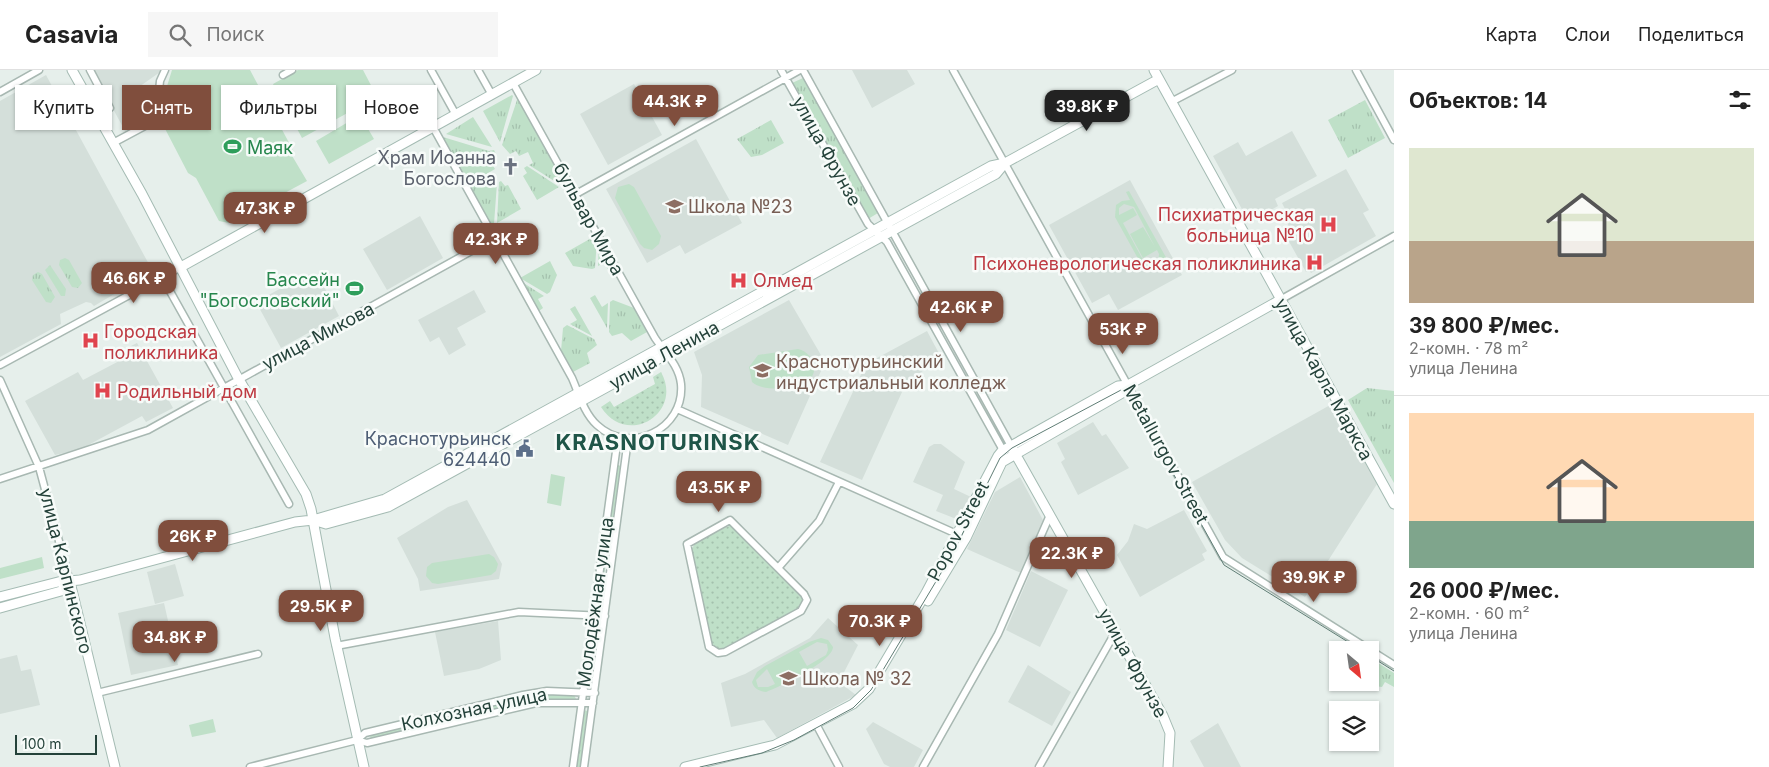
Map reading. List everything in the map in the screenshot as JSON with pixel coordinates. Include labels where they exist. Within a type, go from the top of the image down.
[{"type":"street","points":[[0,92],[39,70]]},
{"type":"street","points":[[72,70],[80,85]]},
{"type":"street","points":[[90,70],[98,85]]},
{"type":"street","points":[[113,143],[156,120],[160,81],[165,70]]},
{"type":"street","points":[[283,75],[292,70]]},
{"type":"street","points":[[431,70],[456,114]]},
{"type":"street","points":[[478,70],[492,95]]},
{"type":"street","points":[[437,125],[492,95],[516,86],[536,70]]},
{"type":"street","name":"улица Фрунзе","points":[[781,70],[876,234],[887,242],[1011,453],[1050,515],[1116,631],[1163,716],[1170,734],[1168,767]]},
{"type":"street","points":[[576,194],[801,70]]},
{"type":"street","name":"улица Фрунзе","points":[[801,70],[890,227],[1011,453]]},
{"type":"street","name":"Metallurgov Street","points":[[953,70],[1223,557],[1394,665]]},
{"type":"street","name":"улица Карла Маркса","points":[[1154,70],[1394,504]]},
{"type":"street","points":[[1171,102],[1232,70]]},
{"type":"street","points":[[1356,70],[1394,140]]},
{"type":"street","name":"улица Ленина","points":[[0,598],[58,582],[70,582],[294,522],[313,520],[326,524],[388,507],[569,402],[876,234],[996,174],[1005,163],[1158,79]]},
{"type":"street","name":"бульвар Мира","points":[[516,86],[664,350],[673,362],[680,377],[681,390],[677,409]]},
{"type":"street","points":[[106,130],[240,379],[306,494],[313,520],[336,646],[364,767]]},
{"type":"street","points":[[0,365],[428,130]]},
{"type":"street","points":[[435,130],[596,424],[618,437],[628,439],[643,437],[666,425],[677,409],[962,536]]},
{"type":"street","points":[[1011,453],[1122,393],[1128,385],[1394,236]]},
{"type":"street","name":"улица Микова","points":[[0,479],[148,430],[493,239]]},
{"type":"street","points":[[162,277],[289,504]]},
{"type":"street","name":"улица Карпинского","points":[[0,380],[39,467],[70,582],[115,767]]},
{"type":"street","name":"Молодёжная улица","points":[[573,767],[618,437]]},
{"type":"street","name":"Молодёжная улица","points":[[584,767],[628,439]]},
{"type":"street","name":"Popov Street","points":[[711,767],[778,750],[817,727],[866,694],[1011,453]]},
{"type":"street","points":[[778,568],[815,526],[839,482]]},
{"type":"street","points":[[923,767],[997,635],[1050,515]]},
{"type":"street","points":[[730,520],[778,568],[806,597],[804,608],[725,652],[714,652],[710,647],[686,544],[730,520]]},
{"type":"street","name":"улица Ленина","points":[[0,608],[61,591],[70,582]]},
{"type":"street","points":[[336,646],[496,614],[542,612],[605,616]]},
{"type":"street","points":[[1039,767],[1116,631]]},
{"type":"street","points":[[97,693],[258,654]]},
{"type":"street","name":"Колхозная улица","points":[[250,767],[357,740],[365,733],[523,695],[547,691],[595,693]]},
{"type":"street","name":"Колхозная улица","points":[[357,740],[367,743],[536,703],[593,703]]},
{"type":"street","points":[[817,727],[839,767]]},
{"type":"street","name":"Popov Street","points":[[685,767],[758,751],[817,727]]},
{"type":"shaded area","points":[[92,70],[163,70],[142,85],[122,85],[122,125],[112,107],[112,85],[100,85]]},
{"type":"shaded area","points":[[852,70],[907,70],[915,84],[872,108]]},
{"type":"shaded area","points":[[46,75],[51,85],[28,85]]},
{"type":"shaded area","points":[[634,84],[662,135],[608,165],[580,114]]},
{"type":"shaded area","points":[[15,93],[15,130],[76,130],[151,268],[150,273],[94,306],[86,302],[60,314],[61,324],[0,357],[0,101]]},
{"type":"shaded area","points":[[1292,131],[1317,176],[1275,199],[1278,206],[1249,222],[1213,156],[1238,142],[1246,156]]},
{"type":"shaded area","name":"Школа №23","points":[[696,139],[742,223],[685,254],[680,245],[647,263],[606,189]]},
{"type":"shaded area","name":"Психиатрическая больница №10","points":[[1346,169],[1369,210],[1363,213],[1376,236],[1311,273],[1309,270],[1306,272],[1287,238],[1293,233],[1282,214],[1286,211],[1282,203]]},
{"type":"shaded area","points":[[1130,180],[1182,275],[1118,310],[1109,294],[1092,303],[1049,225]]},
{"type":"shaded area","points":[[420,216],[443,258],[387,290],[363,249]]},
{"type":"shaded area","points":[[312,274],[320,279],[339,316],[281,348],[256,302],[303,276]]},
{"type":"shaded area","points":[[474,290],[486,312],[457,328],[466,345],[449,355],[439,337],[430,342],[418,320]]},
{"type":"shaded area","name":"Краснотурьинский индустриальный колледж","points":[[789,300],[825,362],[788,445],[701,407],[702,375],[694,352]]},
{"type":"shaded area","points":[[927,331],[942,359],[907,381],[862,480],[820,462],[866,364]]},
{"type":"shaded area","name":"Родильный дом","points":[[137,343],[173,408],[146,422],[142,416],[81,449],[55,455],[25,401],[78,372],[83,380],[123,359],[127,348]]},
{"type":"shaded area","points":[[1332,404],[1377,484],[1305,597],[1242,558],[1225,540],[1192,482]]},
{"type":"shaded area","points":[[1093,422],[1102,436],[1106,434],[1129,468],[1078,495],[1061,462],[1065,459],[1057,443]]},
{"type":"shaded area","points":[[934,444],[941,444],[965,462],[954,489],[971,497],[962,518],[959,520],[936,511],[943,495],[913,482],[929,447]]},
{"type":"shaded area","points":[[1020,477],[1044,522],[1021,573],[967,549],[995,492]]},
{"type":"shaded area","points":[[467,500],[502,564],[499,579],[420,591],[418,579],[397,538],[448,507]]},
{"type":"shaded area","points":[[1184,510],[1207,551],[1202,554],[1205,560],[1140,597],[1117,555],[1128,541],[1134,524],[1147,529]]},
{"type":"shaded area","points":[[175,564],[184,596],[155,604],[147,572]]},
{"type":"shaded area","points":[[1031,571],[1068,590],[1040,647],[1006,630]]},
{"type":"shaded area","points":[[164,603],[178,665],[131,675],[118,613]]},
{"type":"shaded area","name":"Школа № 32","points":[[828,618],[858,645],[839,682],[856,695],[777,738],[764,720],[731,727],[721,683],[745,674],[810,638]]},
{"type":"shaded area","points":[[498,621],[501,660],[479,669],[444,676],[435,632]]},
{"type":"shaded area","points":[[17,655],[21,671],[31,669],[40,705],[0,714],[0,659]]},
{"type":"shaded area","points":[[1028,665],[1071,692],[1052,726],[1008,702]]},
{"type":"shaded area","points":[[873,722],[923,750],[914,767],[890,767],[884,764],[866,729]]},
{"type":"shaded area","points":[[1218,723],[1241,767],[1204,767],[1190,741]]},
{"type":"green space","name":"Маяк","points":[[172,70],[250,70],[258,85],[221,85],[221,130],[282,130],[294,152],[291,154],[307,181],[229,223],[219,221],[196,178],[188,173],[166,130],[211,130],[211,85],[167,85]]},
{"type":"green space","points":[[298,70],[363,70],[371,85],[346,85],[346,114],[336,119],[336,85],[273,84]]},
{"type":"green space","points":[[803,78],[878,213],[868,219],[792,83]]},
{"type":"green space","points":[[513,96],[500,142],[483,111]]},
{"type":"green space","points":[[518,97],[566,184],[562,186],[529,165],[533,163],[528,152],[519,156],[516,151],[510,154],[502,145]]},
{"type":"green space","points":[[1365,100],[1385,138],[1348,158],[1328,120]]},
{"type":"green space","points":[[473,117],[492,147],[446,134]]},
{"type":"green space","points":[[771,120],[784,143],[762,155],[751,157],[737,139]]},
{"type":"green space","points":[[346,123],[346,130],[369,130],[374,139],[329,164],[316,141]]},
{"type":"green space","points":[[298,130],[317,130],[302,138]]},
{"type":"green space","points":[[442,138],[489,151],[494,150],[497,161],[492,164],[495,169],[483,176],[489,188],[497,183],[494,224],[491,226]]},
{"type":"green space","points":[[527,166],[559,187],[537,200],[523,176],[527,173],[524,168]]},
{"type":"green space","points":[[501,181],[505,186],[508,185],[521,209],[497,223],[499,182]]},
{"type":"green space","points":[[629,184],[634,187],[661,236],[659,244],[652,250],[644,248],[640,244],[615,198],[618,187]]},
{"type":"green space","points":[[1129,191],[1168,261],[1164,263],[1162,261],[1153,268],[1141,264],[1115,217],[1116,205],[1122,201],[1130,200],[1126,192]],"holes":[[[1124,204],[1134,207],[1155,247],[1143,227],[1130,234],[1143,258],[1157,250],[1159,257],[1156,262],[1151,264],[1143,260],[1123,223],[1137,215],[1133,208],[1119,215],[1119,208]]]},
{"type":"green space","points":[[595,236],[597,239],[595,268],[573,266],[565,253]]},
{"type":"green space","points":[[599,243],[614,271],[610,273],[604,263],[598,266]]},
{"type":"green space","points":[[65,258],[69,260],[82,283],[78,288],[72,287],[59,265],[60,260]]},
{"type":"green space","points":[[550,261],[557,275],[550,292],[547,294],[520,278]]},
{"type":"green space","points":[[50,265],[66,289],[65,296],[61,296],[45,270]]},
{"type":"green space","points":[[38,272],[42,274],[55,297],[51,303],[46,302],[32,280],[33,275]]},
{"type":"green space","points":[[522,282],[544,296],[538,299],[543,308],[539,311]]},
{"type":"green space","points":[[595,295],[602,307],[608,303],[607,328],[590,298]]},
{"type":"green space","points":[[613,300],[634,308],[647,332],[631,341],[622,333],[612,336],[609,332],[610,302]]},
{"type":"green space","points":[[575,306],[592,336],[570,324],[577,320],[570,309]]},
{"type":"green space","points":[[567,325],[594,339],[597,345],[587,353],[590,363],[573,372],[561,351],[563,328]]},
{"type":"green space","points":[[798,349],[807,354],[813,362],[814,372],[808,381],[796,386],[780,389],[763,387],[752,382],[749,367],[758,355]]},
{"type":"green space","points":[[661,372],[666,387],[665,401],[659,412],[649,420],[637,425],[625,425],[612,419],[601,407],[610,401],[614,407],[655,384],[653,377]]},
{"type":"green space","points":[[1367,388],[1394,391],[1394,483],[1348,400]]},
{"type":"green space","points":[[617,465],[621,466],[599,608],[597,607]]},
{"type":"green space","points":[[551,474],[565,477],[561,506],[547,503]]},
{"type":"green space","points":[[731,525],[801,595],[803,603],[799,609],[724,650],[718,650],[712,645],[691,550],[696,542]]},
{"type":"green space","points":[[489,554],[494,557],[498,564],[496,571],[491,575],[438,584],[432,583],[426,576],[427,567],[432,563]]},
{"type":"green space","points":[[42,557],[44,568],[0,579],[0,568]]},
{"type":"green space","points":[[821,638],[828,640],[833,647],[831,653],[805,673],[782,685],[766,692],[755,688],[752,682],[757,672],[809,642]],"holes":[[[817,642],[827,644],[828,650],[826,655],[807,666],[799,652]],[[767,669],[775,684],[768,687],[758,687],[756,680]]]},
{"type":"green space","points":[[1379,664],[1394,673],[1394,687],[1385,682],[1382,687],[1379,687]]},
{"type":"green space","points":[[548,694],[574,695],[576,699],[533,701],[372,739],[370,737],[371,735],[532,696]]},
{"type":"green space","points":[[583,710],[588,711],[590,715],[582,767],[574,767]]},
{"type":"green space","points":[[213,719],[216,732],[192,737],[189,725]]},
{"type":"tram line","points":[[700,767],[762,753],[794,740],[853,708],[871,690],[953,553],[1000,458],[1012,448],[1121,390],[1129,394],[1224,565],[1346,641]]},
{"type":"tram line","points":[[1379,662],[1394,671]]},
{"type":"place","name":"Маяк","points":[[233,147]]},
{"type":"place","name":"Храм Иоанна Богослова","points":[[510,167]]},
{"type":"place","name":"Школа №23","points":[[674,206]]},
{"type":"place","name":"Психиатрическая больница №10","points":[[1328,224]]},
{"type":"place","name":"Психоневрологическая поликлиника","points":[[1315,263]]},
{"type":"place","name":"Олмед","points":[[739,280]]},
{"type":"place","name":"Бассейн \"Богословский\"","points":[[354,289]]},
{"type":"place","name":"Городская поликлиника","points":[[90,341]]},
{"type":"place","name":"Краснотурьинский индустриальный колледж","points":[[762,371]]},
{"type":"place","name":"Родильный дом","points":[[103,391]]},
{"type":"place","name":"Краснотурьинск 624440","points":[[525,448]]},
{"type":"place","name":"Школа № 32","points":[[788,678]]},
{"type":"district","name":"KRASNOTURINSK","points":[[658,442]]}]
